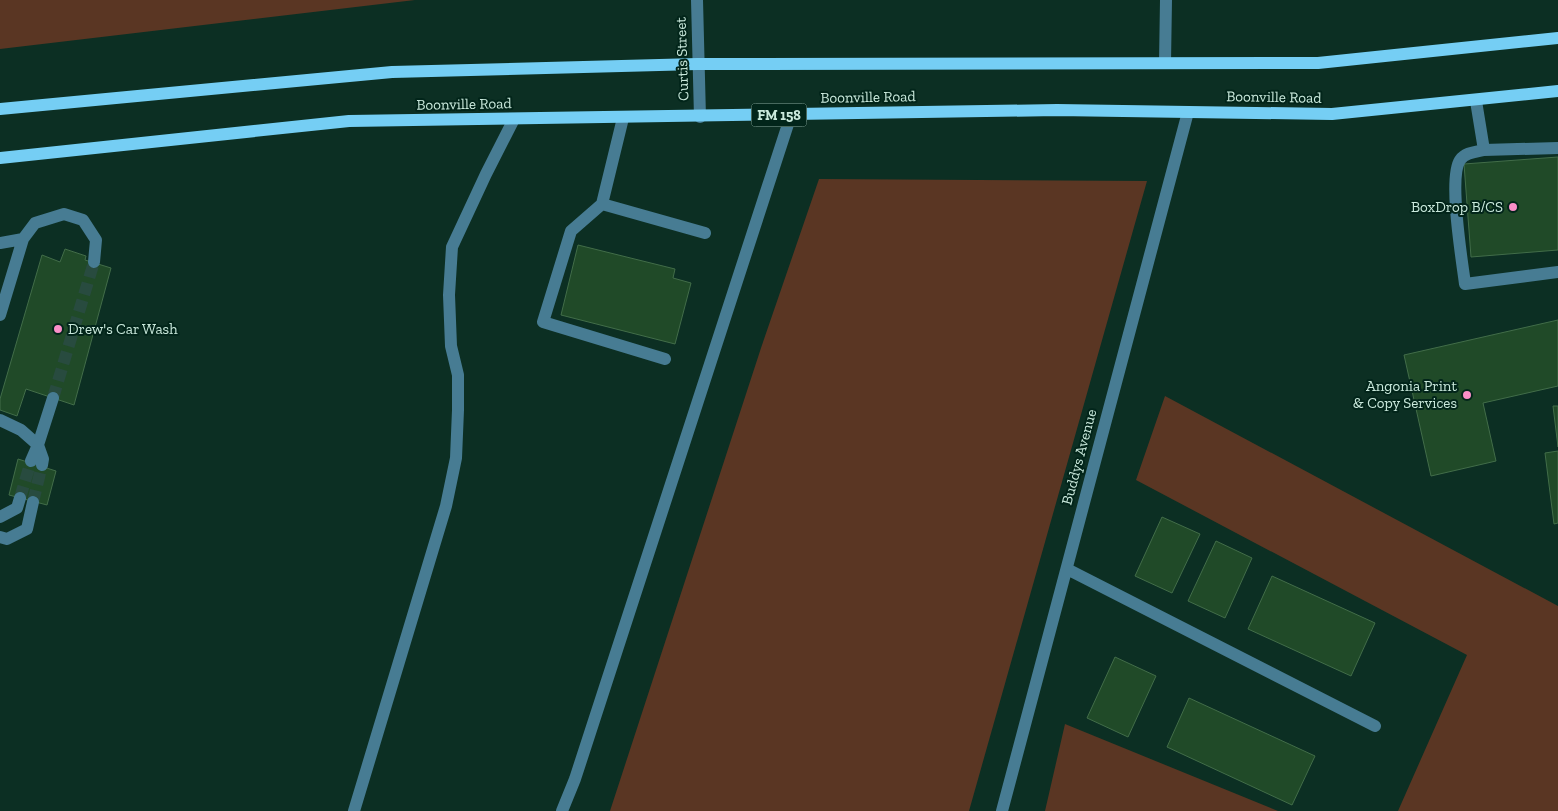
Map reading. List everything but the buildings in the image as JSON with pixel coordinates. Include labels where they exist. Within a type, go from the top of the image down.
[{"type":"main road","points":[[0,109],[392,72],[697,64],[1318,63],[1558,38]]},
{"type":"main road","name":"Boonville Road","points":[[0,158],[349,121],[1058,110],[1332,114],[1476,101],[1558,91]]},
{"type":"street","name":"Curtis Street","points":[[697,0],[697,64],[700,117]]},
{"type":"street","points":[[1165,63],[1166,0]]},
{"type":"street","points":[[1476,101],[1484,150]]},
{"type":"street","name":"Buddys Avenue","points":[[1002,811],[1188,112]]},
{"type":"street","points":[[562,811],[575,779],[791,115]]},
{"type":"street","points":[[623,118],[602,204],[571,231],[543,322],[665,359]]},
{"type":"street","points":[[354,811],[446,506],[456,458],[458,375],[451,346],[449,296],[452,247],[514,119]]},
{"type":"street","points":[[1558,148],[1484,150],[1466,153],[1459,161],[1455,190],[1464,284],[1558,272]]},
{"type":"street","points":[[602,204],[706,233]]},
{"type":"street","points":[[0,315],[23,240],[35,223],[64,214],[83,220],[96,240],[94,262]]},
{"type":"street","points":[[0,243],[23,240]]},
{"type":"street","points":[[36,463],[38,445],[53,398]]},
{"type":"street","points":[[0,420],[21,430],[38,445]]},
{"type":"street","points":[[0,517],[18,508],[20,498]]},
{"type":"street","points":[[0,537],[7,539],[27,528],[33,502]]},
{"type":"street","points":[[1067,568],[1375,726]]},
{"type":"shaded area","points":[[0,0],[415,0],[0,49]]},
{"type":"shaded area","points":[[819,179],[1147,181],[969,811],[610,811],[761,348]]},
{"type":"shaded area","points":[[1165,396],[1558,606],[1558,811],[1398,811],[1467,655],[1136,480]]},
{"type":"shaded area","points":[[1065,724],[1278,811],[1045,811]]},
{"type":"tunnel","points":[[53,398],[94,262]]},
{"type":"tunnel","points":[[20,498],[31,461]]},
{"type":"tunnel","points":[[33,502],[42,465]]},
{"type":"place","name":"BoxDrop B/CS","points":[[1513,207]]},
{"type":"place","name":"Drew's Car Wash","points":[[58,329]]},
{"type":"place","name":"Angonia Print & Copy Services","points":[[1467,395]]}]
